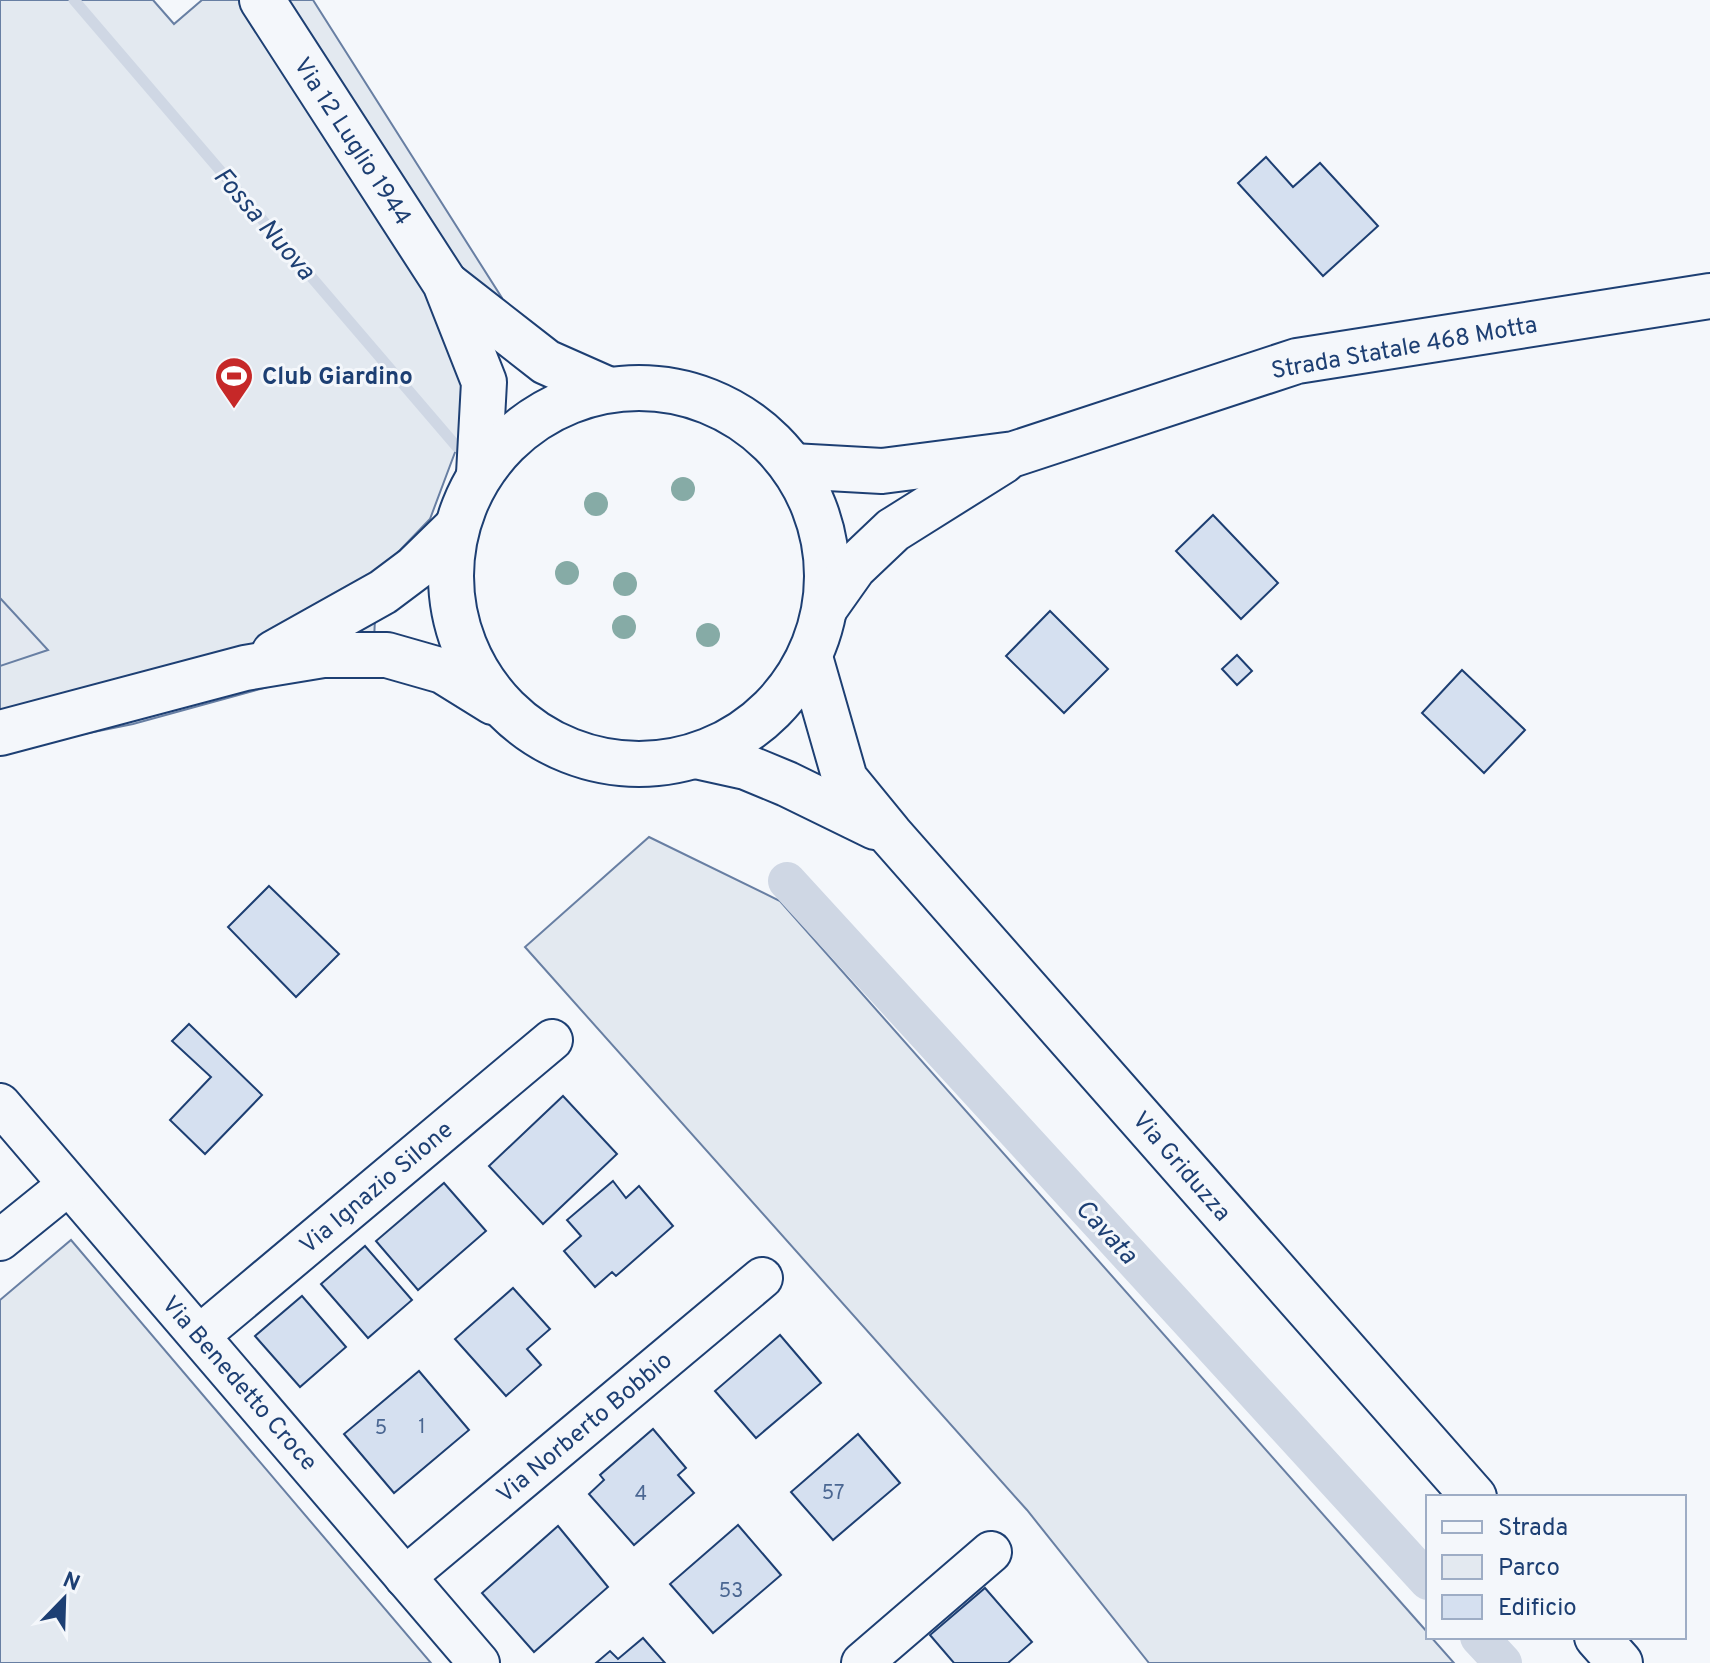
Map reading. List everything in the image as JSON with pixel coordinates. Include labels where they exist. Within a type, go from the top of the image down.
[{"type":"main road","name":"Via 12 Luglio 1944","points":[[262,0],[445,283]]},
{"type":"main road","points":[[445,283],[546,362],[607,389]]},
{"type":"main road","points":[[445,283],[484,382],[479,474]]},
{"type":"main road","name":"Strada Statale 468 Motta","points":[[1014,454],[1297,361],[1710,296]]},
{"type":"main road","points":[[0,733],[245,668],[323,655],[387,655],[443,671],[505,709],[546,740],[594,759],[645,765],[696,756],[742,734],[781,700],[810,657],[825,608],[828,558],[816,510],[792,466],[756,427],[710,401],[660,388],[607,389],[569,400],[534,418],[504,443],[479,474],[456,528],[449,576],[456,625],[475,670],[505,709]]},
{"type":"main road","points":[[792,466],[882,471],[1014,454]]},
{"type":"main road","points":[[825,608],[854,567],[893,530],[1014,454]]},
{"type":"main road","points":[[245,668],[383,592],[415,568],[456,528]]},
{"type":"main road","name":"Via Griduzza","points":[[810,657],[845,779],[1472,1495]]},
{"type":"main road","name":"Via Griduzza","points":[[696,756],[746,767],[890,834]]},
{"type":"main road","points":[[1599,1639],[1620,1663]]},
{"type":"street","name":"Via Ignazio Silone","points":[[200,1335],[552,1040]]},
{"type":"street","name":"Via Benedetto Croce","points":[[0,1104],[479,1663]]},
{"type":"street","points":[[0,1240],[68,1185]]},
{"type":"street","name":"Via Norberto Bobbio","points":[[405,1577],[762,1278]]},
{"type":"street","points":[[862,1663],[991,1552]]},
{"type":"green space","name":"Club Giardino","points":[[0,0],[153,0],[174,24],[202,0],[313,0],[502,298],[457,447],[430,519],[377,574],[373,663],[348,665],[133,724],[0,751]]},
{"type":"green space","points":[[649,837],[780,901],[1426,1631],[1426,1639],[1433,1639],[1454,1663],[1149,1663],[1027,1510],[525,947]]},
{"type":"green space","points":[[71,1240],[431,1663],[0,1663],[0,1300]]},
{"type":"shaded area","points":[[0,598],[48,650],[0,666]]},
{"type":"building","points":[[1266,157],[1293,187],[1320,163],[1378,226],[1323,276],[1238,183]]},
{"type":"building","points":[[1213,515],[1278,583],[1241,619],[1176,551]]},
{"type":"building","points":[[1050,611],[1108,669],[1064,713],[1006,656]]},
{"type":"building","points":[[1237,655],[1252,671],[1237,685],[1222,669]]},
{"type":"building","points":[[1462,670],[1525,730],[1484,773],[1422,713]]},
{"type":"building","points":[[269,886],[339,954],[296,997],[228,927]]},
{"type":"building","points":[[189,1024],[262,1095],[205,1154],[170,1120],[211,1077],[172,1041]]},
{"type":"building","points":[[563,1096],[617,1154],[543,1224],[489,1166]]},
{"type":"building","points":[[613,1181],[626,1198],[639,1186],[673,1226],[616,1276],[612,1272],[595,1287],[564,1251],[581,1236],[567,1220]]},
{"type":"building","points":[[444,1183],[486,1231],[418,1290],[376,1241]]},
{"type":"building","points":[[365,1246],[412,1300],[368,1338],[321,1284]]},
{"type":"building","points":[[513,1288],[550,1329],[527,1349],[541,1365],[506,1396],[455,1339]]},
{"type":"building","points":[[302,1296],[346,1347],[300,1387],[255,1336]]},
{"type":"building","points":[[780,1335],[821,1383],[756,1438],[715,1391]]},
{"type":"building","points":[[419,1371],[469,1430],[394,1493],[344,1434]]},
{"type":"building","points":[[653,1429],[686,1468],[678,1475],[694,1493],[634,1545],[589,1494],[604,1480],[600,1475]]},
{"type":"building","points":[[858,1434],[900,1483],[833,1540],[791,1492]]},
{"type":"building","points":[[738,1525],[781,1575],[713,1633],[670,1584]]},
{"type":"building","points":[[558,1526],[608,1587],[534,1652],[482,1593]]},
{"type":"building","points":[[985,1588],[1032,1642],[1008,1663],[954,1663],[930,1635]]},
{"type":"building","points":[[643,1638],[665,1663],[596,1663],[610,1651],[618,1659]]},
{"type":"waterway","name":"Fossa Nuova","points":[[74,0],[457,447]]},
{"type":"waterway","name":"Cavata","points":[[787,881],[1426,1579]]},
{"type":"waterway","name":"Cavata","points":[[1481,1639],[1503,1663]]},
{"type":"place","name":"Club Giardino","points":[[234,410]]}]
